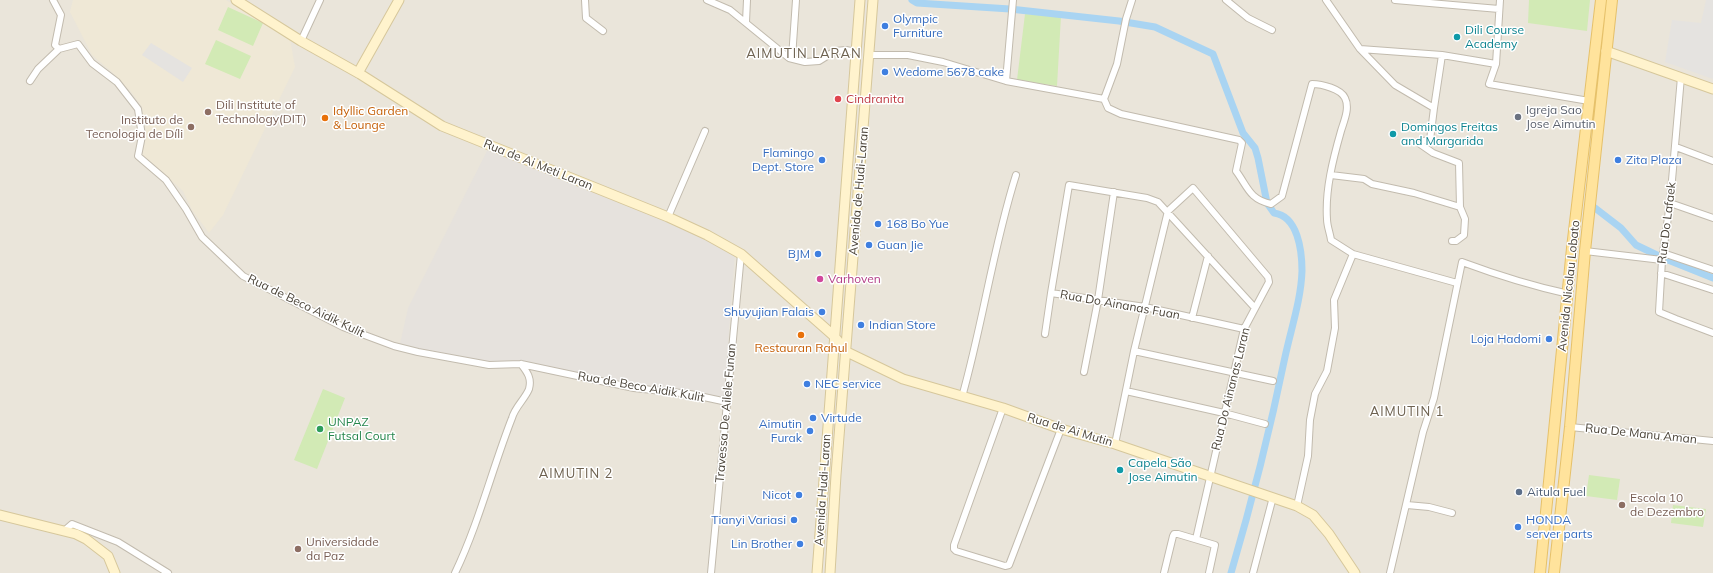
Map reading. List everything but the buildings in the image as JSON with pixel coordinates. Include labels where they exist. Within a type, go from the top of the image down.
[{"type":"main road","name":"Avenida Nicolau Lobato","points":[[1540,573],[1570,275],[1601,0]]},
{"type":"main road","name":"Avenida Nicolau Lobato","points":[[1554,573],[1570,427],[1582,276],[1612,0]]},
{"type":"street","points":[[53,0],[61,15],[55,45],[59,49]]},
{"type":"street","name":"Rua de Ai Meti Laran","points":[[236,0],[301,41],[358,73],[442,126],[668,217],[707,235],[741,254],[834,336]]},
{"type":"street","points":[[301,41],[320,0]]},
{"type":"street","points":[[358,73],[399,0]]},
{"type":"street","points":[[585,0],[586,18],[603,31]]},
{"type":"street","points":[[707,0],[730,10],[789,58],[806,62],[819,61],[835,51],[846,50],[856,52]]},
{"type":"street","points":[[746,22],[747,0]]},
{"type":"street","points":[[792,58],[796,0]]},
{"type":"street","name":"Avenida Hudi-Laran","points":[[817,573],[860,0]]},
{"type":"street","name":"Avenida de Hudi-Laran","points":[[830,573],[836,475],[874,0]]},
{"type":"street","points":[[1132,0],[1124,26],[1117,64],[1104,99],[1108,108],[1121,114],[1239,140],[1242,144],[1236,171],[1253,197],[1271,204],[1282,196],[1312,84],[1320,84],[1340,93],[1345,97],[1348,106],[1332,159],[1327,220],[1331,240],[1353,254],[1457,283]]},
{"type":"street","points":[[1226,0],[1248,18],[1272,30]]},
{"type":"street","points":[[1326,0],[1360,49],[1395,85],[1434,108]]},
{"type":"street","points":[[1395,0],[1499,9]]},
{"type":"street","points":[[1500,0],[1496,64],[1489,84],[1589,101]]},
{"type":"street","points":[[1006,81],[1013,2]]},
{"type":"street","name":"Rua de Beco Aidik Kulit","points":[[30,80],[38,69],[59,49],[78,44],[92,63],[117,82],[138,109],[142,136],[138,156],[166,180],[184,205],[202,237],[243,276],[343,327],[394,346],[418,352],[489,365],[521,364],[634,388],[690,394],[727,402]]},
{"type":"street","points":[[1360,49],[1442,55],[1496,64]]},
{"type":"street","points":[[1606,51],[1713,89]]},
{"type":"street","points":[[870,55],[908,55],[943,62],[1006,81],[1104,99]]},
{"type":"street","points":[[1442,55],[1430,140],[1423,141],[1420,144],[1433,153],[1459,163],[1460,207],[1465,219],[1464,235],[1456,241],[1452,241]]},
{"type":"street","name":"Rua Do Lafaek","points":[[1681,77],[1676,147],[1661,273],[1659,312],[1676,320],[1713,333]]},
{"type":"street","points":[[668,217],[704,131]]},
{"type":"street","points":[[1676,147],[1713,161]]},
{"type":"street","points":[[962,397],[971,365],[1000,227],[1016,175]]},
{"type":"street","points":[[1331,175],[1364,179],[1372,184],[1414,193],[1460,207]]},
{"type":"street","name":"Rua Do Ainanas Fuan","points":[[1244,329],[1145,307],[1051,293],[1069,185],[1147,198],[1158,202],[1168,211],[1255,308]]},
{"type":"street","name":"Rua Do Ainanas Laran","points":[[1168,211],[1192,188],[1268,277],[1269,282],[1244,329],[1196,539]]},
{"type":"street","points":[[1084,372],[1098,300],[1114,192]]},
{"type":"street","points":[[1670,203],[1713,218]]},
{"type":"street","points":[[1115,444],[1134,351],[1168,211]]},
{"type":"street","points":[[1585,251],[1663,257],[1713,270]]},
{"type":"street","name":"Travessa De Ailele Funan","points":[[711,573],[741,254]]},
{"type":"street","points":[[1298,506],[1308,456],[1310,420],[1315,394],[1327,371],[1334,328],[1334,300],[1353,254]]},
{"type":"street","points":[[1192,318],[1208,256]]},
{"type":"street","points":[[1390,573],[1423,432],[1434,398],[1462,262],[1508,279],[1569,294]]},
{"type":"street","points":[[1661,273],[1713,290]]},
{"type":"street","points":[[1570,275],[1582,276]]},
{"type":"street","points":[[1045,334],[1051,293]]},
{"type":"street","name":"Rua de Ai Mutin","points":[[834,336],[847,352],[903,379],[1003,408],[1061,429],[1115,444],[1298,506],[1313,515],[1329,534],[1355,573]]},
{"type":"street","points":[[1134,351],[1272,381]]},
{"type":"street","points":[[455,573],[490,485],[512,415],[529,388],[530,379],[521,364]]},
{"type":"street","points":[[1126,391],[1224,413],[1265,424]]},
{"type":"street","points":[[1003,408],[954,545],[954,549],[956,551],[1005,566],[1009,565],[1061,429]]},
{"type":"street","name":"Rua De Manu Aman","points":[[1570,427],[1713,441]]},
{"type":"street","points":[[1253,573],[1273,497]]},
{"type":"street","points":[[1407,505],[1428,507],[1452,513]]},
{"type":"street","points":[[0,515],[76,534],[86,539],[108,556],[115,573]]},
{"type":"street","points":[[64,531],[72,524],[87,529],[118,542],[168,573]]},
{"type":"street","points":[[1164,573],[1174,534],[1196,539],[1216,546],[1209,573]]},
{"type":"shaded area","points":[[0,0],[1713,0],[1713,573],[0,573]]},
{"type":"shaded area","name":"Dili Institute of Technology(DIT)","points":[[73,0],[226,0],[290,39],[295,67],[223,215],[209,233],[192,210],[183,191],[156,167],[142,158],[146,133],[142,107],[132,93],[113,73],[92,55],[70,12]]},
{"type":"shaded area","points":[[1706,0],[1713,0],[1713,79],[1665,62],[1672,20],[1701,23]]},
{"type":"shaded area","points":[[151,43],[192,68],[183,82],[142,55]]},
{"type":"shaded area","points":[[490,145],[709,235],[735,252],[724,396],[698,396],[632,383],[516,364],[507,365],[399,348],[408,308]]},
{"type":"green space","points":[[1529,0],[1590,0],[1587,31],[1528,23]]},
{"type":"green space","points":[[228,7],[263,23],[253,46],[218,30]]},
{"type":"green space","points":[[1025,14],[1061,16],[1057,86],[1017,80]]},
{"type":"green space","points":[[216,40],[251,56],[240,79],[205,64]]},
{"type":"green space","name":"UNPAZ Futsal Court","points":[[323,389],[345,398],[317,469],[294,460]]},
{"type":"green space","points":[[1589,475],[1620,479],[1617,500],[1586,496]]},
{"type":"green space","points":[[1673,505],[1706,509],[1703,527],[1671,523]]},
{"type":"waterway","points":[[912,0],[917,3],[1010,9],[1119,21],[1155,27],[1213,54],[1243,133],[1255,148],[1267,203],[1274,213],[1282,216],[1293,227],[1297,236],[1302,263],[1300,293],[1273,412],[1231,573]]},
{"type":"waterway","points":[[1595,208],[1621,228],[1636,245],[1659,256]]},
{"type":"waterway","points":[[1668,260],[1713,278]]},
{"type":"place","name":"Olympic Furniture","points":[[885,26]]},
{"type":"place","name":"Dili Course Academy","points":[[1457,37]]},
{"type":"place","name":"Wedome 5678 cake","points":[[885,72]]},
{"type":"place","name":"Cindranita","points":[[838,99]]},
{"type":"place","name":"Dili Institute of Technology(DIT)","points":[[208,112]]},
{"type":"place","name":"Igreja Sao Jose Aimutin","points":[[1518,117]]},
{"type":"place","name":"Idyllic Garden & Lounge","points":[[325,118]]},
{"type":"place","name":"Instituto de Tecnologia de Díli","points":[[191,127]]},
{"type":"place","name":"Domingos Freitas and Margarida","points":[[1393,134]]},
{"type":"place","name":"Flamingo Dept. Store","points":[[822,160]]},
{"type":"place","name":"Zita Plaza","points":[[1618,160]]},
{"type":"place","name":"168 Bo Yue","points":[[878,224]]},
{"type":"place","name":"Guan Jie","points":[[869,245]]},
{"type":"place","name":"BJM","points":[[818,254]]},
{"type":"place","name":"Varhoven","points":[[820,279]]},
{"type":"place","name":"Shuyujian Falais","points":[[822,312]]},
{"type":"place","name":"Indian Store","points":[[861,325]]},
{"type":"place","name":"Restauran Rahul","points":[[801,335]]},
{"type":"place","name":"Loja Hadomi","points":[[1549,339]]},
{"type":"place","name":"NEC service","points":[[807,384]]},
{"type":"place","name":"Virtude","points":[[813,418]]},
{"type":"place","name":"UNPAZ Futsal Court","points":[[320,429]]},
{"type":"place","name":"Aimutin Furak","points":[[810,431]]},
{"type":"place","name":"Capela São Jose Aimutin","points":[[1120,470]]},
{"type":"place","name":"Aitula Fuel","points":[[1519,492]]},
{"type":"place","name":"Nicot","points":[[799,495]]},
{"type":"place","name":"Escola 10 de Dezembro","points":[[1622,505]]},
{"type":"place","name":"Tianyi Variasi","points":[[794,520]]},
{"type":"place","name":"HONDA server parts","points":[[1518,527]]},
{"type":"place","name":"Lin Brother","points":[[800,544]]},
{"type":"place","name":"Universidade da Paz","points":[[298,549]]},
{"type":"district","name":"AIMUTIN LARAN","points":[[804,54]]},
{"type":"district","name":"AIMUTIN 1","points":[[1407,412]]},
{"type":"district","name":"AIMUTIN 2","points":[[576,474]]}]
